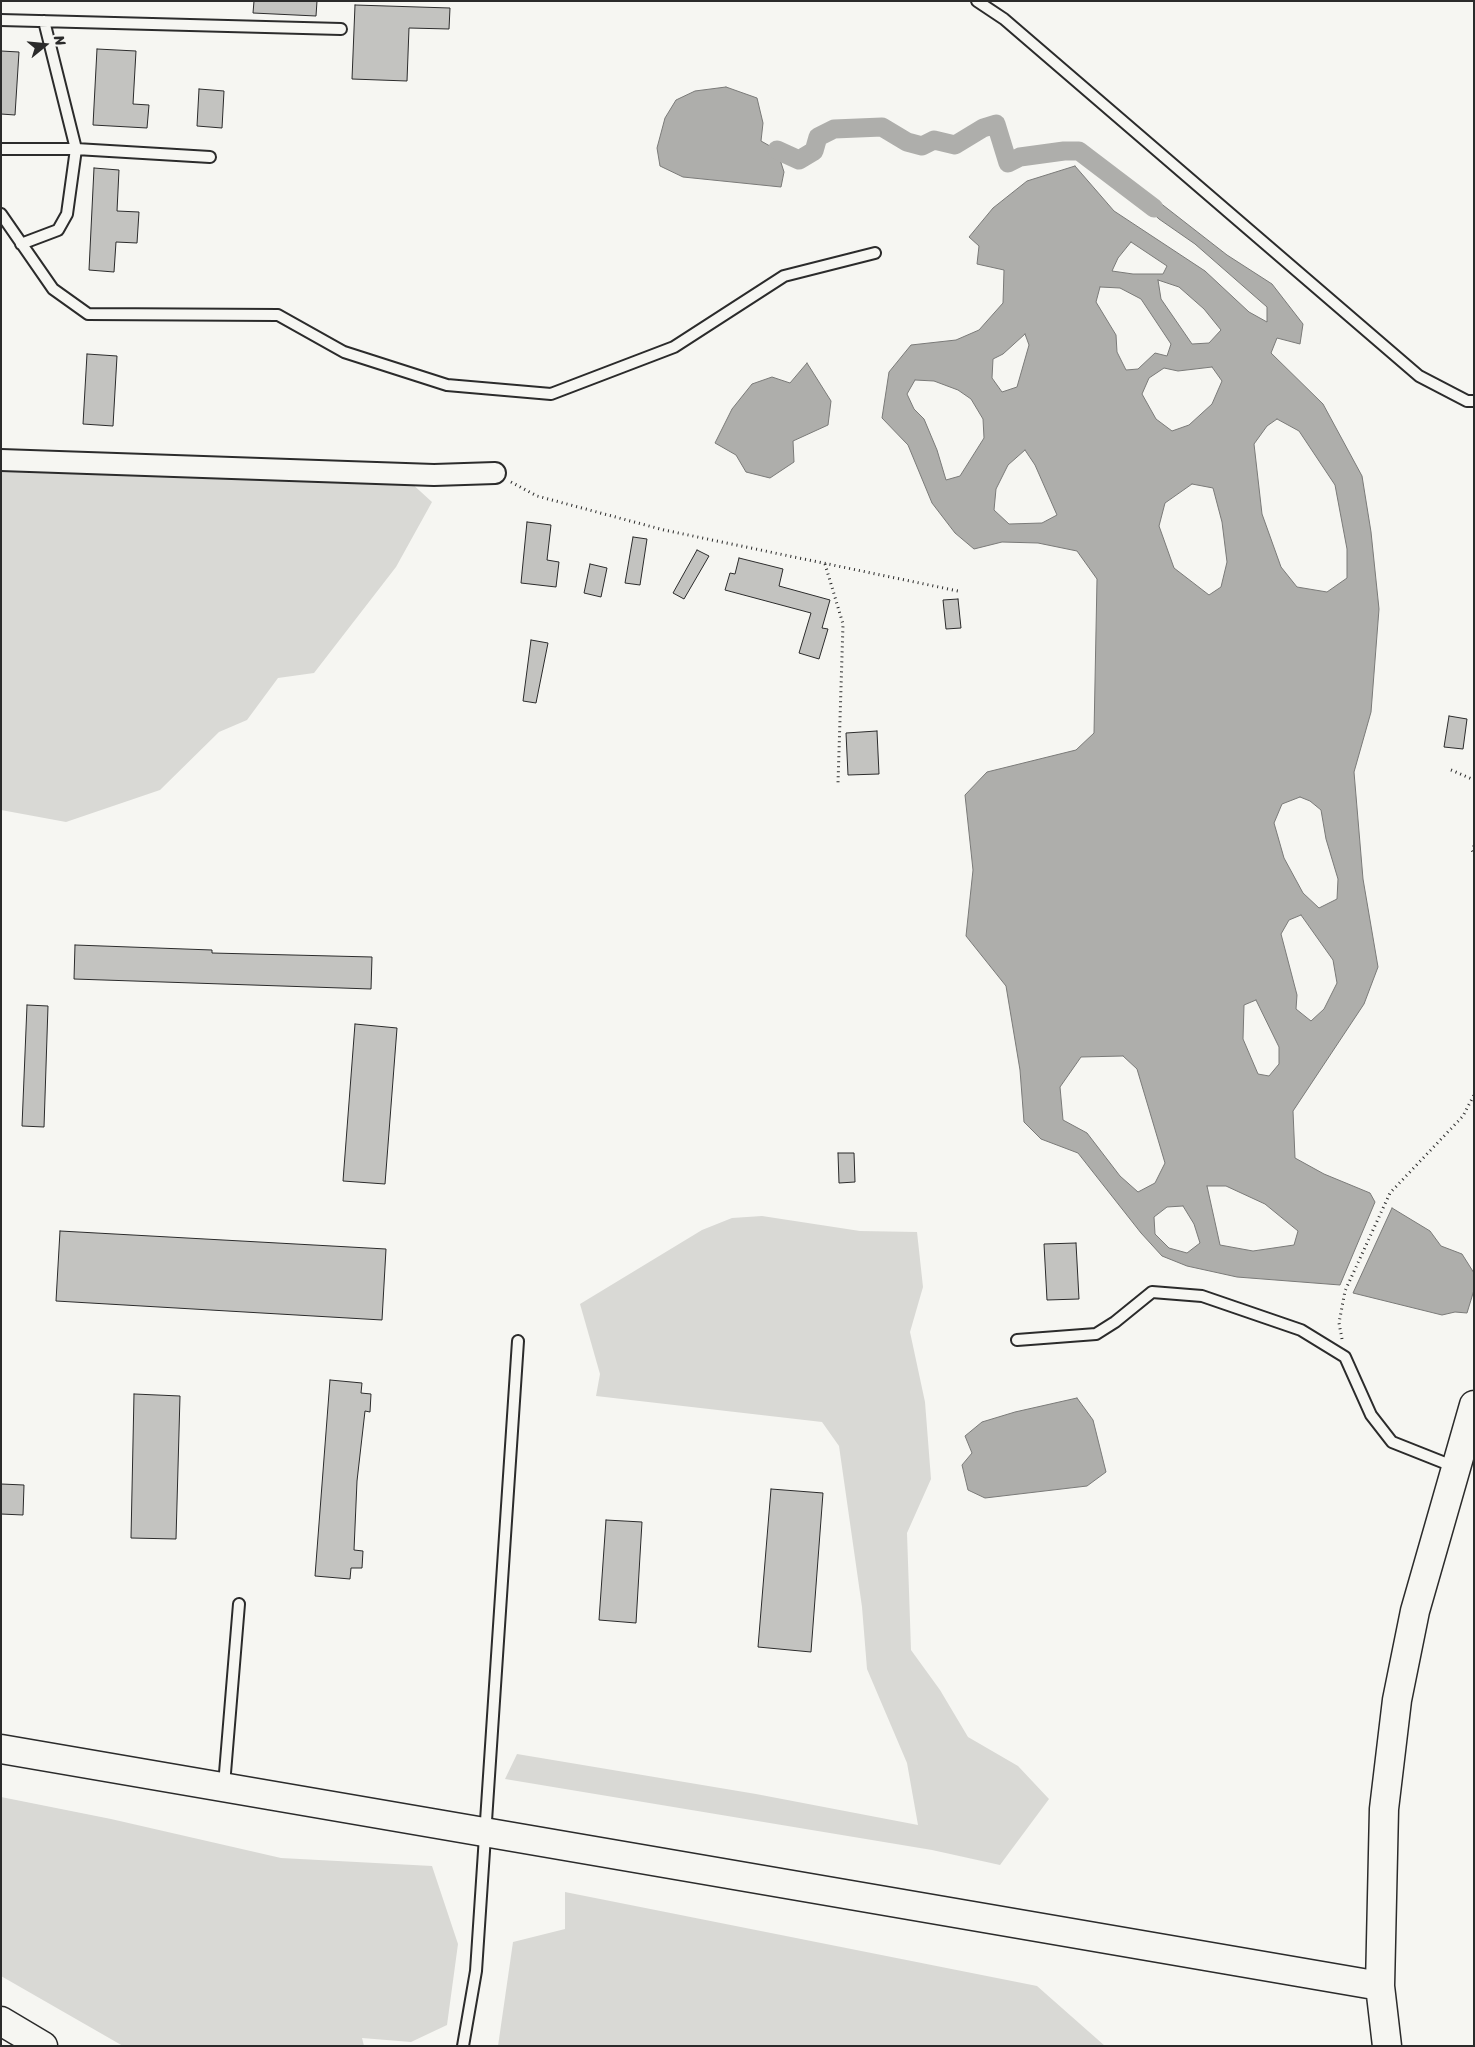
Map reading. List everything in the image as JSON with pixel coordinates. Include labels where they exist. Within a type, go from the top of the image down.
[{"type":"main road","points":[[1388,2046],[1380,1986],[1384,1809],[1397,1700],[1415,1612],[1474,1405]]},
{"type":"main road","points":[[1,1749],[1380,1986]]},
{"type":"main road","points":[[1,2021],[43,2046]]},
{"type":"street","points":[[1,460],[434,475],[495,473]]},
{"type":"lane","points":[[977,1],[1004,19],[1419,376],[1467,400],[1474,401]]},
{"type":"lane","points":[[1,20],[341,29]]},
{"type":"lane","points":[[21,244],[58,230],[67,214],[76,148],[44,21]]},
{"type":"lane","points":[[1,149],[76,148],[210,157]]},
{"type":"lane","points":[[1,214],[53,289],[88,314],[278,315],[344,352],[447,385],[551,394],[674,347],[784,276],[875,253]]},
{"type":"lane","points":[[1017,1340],[1096,1334],[1115,1322],[1152,1292],[1202,1296],[1301,1330],[1345,1356],[1371,1415],[1392,1442],[1456,1467]]},
{"type":"lane","points":[[463,2046],[476,1971],[518,1341]]},
{"type":"lane","points":[[224,1788],[239,1604]]},
{"type":"path","points":[[495,473],[537,496],[664,530],[958,591]]},
{"type":"path","points":[[825,564],[843,624],[838,783]]},
{"type":"path","points":[[1451,770],[1474,780]]},
{"type":"path","points":[[1474,846],[1472,850],[1474,854]]},
{"type":"path","points":[[1345,1356],[1339,1324],[1345,1291],[1390,1193],[1463,1116],[1474,1095]]},
{"type":"shaded area","points":[[726,87],[757,98],[763,123],[761,141],[777,150],[784,172],[781,187],[683,177],[660,166],[657,148],[665,118],[676,100],[695,91]]},
{"type":"shaded area","points":[[1075,166],[1114,211],[1205,271],[1249,312],[1267,322],[1267,307],[1195,244],[1159,219],[1135,197],[1132,181],[1227,255],[1272,284],[1303,324],[1300,344],[1277,338],[1271,353],[1323,404],[1362,476],[1371,532],[1379,609],[1371,712],[1354,772],[1363,879],[1378,967],[1364,1004],[1293,1111],[1295,1158],[1324,1174],[1370,1193],[1375,1202],[1340,1285],[1237,1277],[1187,1266],[1162,1256],[1141,1233],[1078,1153],[1041,1139],[1024,1122],[1020,1070],[1006,986],[966,936],[973,870],[965,795],[987,772],[1076,750],[1094,733],[1097,579],[1077,551],[1038,543],[1002,542],[974,549],[955,533],[932,503],[908,445],[882,418],[889,372],[911,345],[956,340],[979,330],[1003,303],[1004,270],[977,264],[979,246],[969,237],[993,208],[1027,181]],"holes":[[[1131,242],[1167,266],[1163,274],[1133,274],[1112,271],[1118,258]],[[1158,280],[1179,287],[1204,309],[1221,330],[1209,343],[1192,344],[1161,299]],[[1100,287],[1120,288],[1141,299],[1171,344],[1167,356],[1155,353],[1138,369],[1126,370],[1117,352],[1116,335],[1096,302]],[[1025,334],[1029,345],[1017,387],[1002,392],[992,378],[993,359],[1003,354]],[[1212,367],[1222,381],[1212,404],[1189,425],[1172,431],[1156,419],[1142,394],[1149,378],[1164,368],[1178,371]],[[915,380],[934,381],[958,390],[971,399],[983,419],[984,438],[960,476],[946,480],[937,450],[924,419],[914,409],[907,394]],[[1277,419],[1299,431],[1335,485],[1347,549],[1347,578],[1327,592],[1297,587],[1281,567],[1262,514],[1254,444],[1267,426]],[[1025,450],[1035,465],[1057,515],[1042,523],[1009,524],[994,510],[996,489],[1008,465]],[[1192,484],[1213,488],[1222,522],[1227,562],[1221,587],[1209,595],[1174,568],[1159,526],[1165,503]],[[1300,797],[1310,801],[1321,810],[1326,839],[1338,879],[1337,899],[1319,908],[1303,893],[1284,858],[1274,823],[1282,804]],[[1301,915],[1333,960],[1337,983],[1324,1009],[1311,1021],[1296,1009],[1297,995],[1281,934],[1289,920]],[[1256,1000],[1279,1047],[1279,1064],[1269,1076],[1258,1074],[1243,1039],[1244,1005]],[[1123,1056],[1137,1069],[1165,1163],[1155,1183],[1138,1192],[1120,1176],[1087,1133],[1063,1120],[1060,1087],[1081,1057]],[[1207,1186],[1226,1186],[1265,1204],[1298,1231],[1294,1245],[1253,1251],[1220,1245]],[[1183,1206],[1194,1224],[1200,1243],[1187,1253],[1169,1248],[1155,1234],[1154,1217],[1167,1207]]]},
{"type":"shaded area","points":[[807,363],[831,401],[828,425],[793,441],[794,462],[770,478],[746,472],[736,455],[715,443],[732,409],[752,384],[772,377],[790,383]]},
{"type":"shaded area","points":[[1,469],[409,481],[432,502],[396,567],[314,673],[278,678],[247,720],[219,732],[160,790],[66,822],[1,810]]},
{"type":"shaded area","points":[[1392,1208],[1430,1231],[1441,1246],[1462,1254],[1474,1273],[1474,1290],[1467,1313],[1455,1312],[1442,1315],[1353,1293]]},
{"type":"shaded area","points":[[762,1216],[860,1231],[917,1232],[923,1287],[910,1332],[925,1402],[931,1479],[907,1533],[911,1650],[940,1690],[968,1737],[1018,1766],[1049,1799],[1000,1865],[932,1850],[505,1779],[517,1754],[756,1794],[918,1825],[907,1763],[867,1669],[862,1607],[839,1446],[822,1422],[596,1396],[600,1374],[580,1304],[702,1230],[732,1218]]},
{"type":"shaded area","points":[[1077,1398],[1093,1420],[1106,1472],[1087,1486],[985,1498],[968,1490],[962,1465],[972,1453],[965,1436],[982,1422],[1015,1412]]},
{"type":"shaded area","points":[[1,1797],[111,1819],[281,1858],[432,1866],[458,1944],[447,2025],[411,2042],[362,2038],[364,2046],[123,2046],[1,1976]]},
{"type":"shaded area","points":[[565,1892],[1037,1986],[1105,2046],[498,2046],[513,1942],[565,1929]]},
{"type":"building","points":[[254,1],[317,1],[316,16],[253,13]]},
{"type":"building","points":[[355,5],[450,8],[449,29],[409,28],[407,81],[352,79]]},
{"type":"building","points":[[97,49],[136,51],[133,104],[149,105],[147,128],[93,125]]},
{"type":"building","points":[[1,51],[19,52],[15,115],[1,114]]},
{"type":"building","points":[[199,89],[224,91],[222,128],[197,126]]},
{"type":"building","points":[[94,168],[119,170],[117,211],[139,212],[137,243],[116,242],[114,272],[89,270]]},
{"type":"building","points":[[87,354],[117,356],[113,426],[83,424]]},
{"type":"building","points":[[527,522],[551,525],[547,560],[559,562],[556,587],[521,583]]},
{"type":"building","points":[[633,537],[647,539],[640,585],[625,583]]},
{"type":"building","points":[[697,550],[709,556],[684,599],[673,593]]},
{"type":"building","points":[[739,558],[783,569],[779,586],[830,600],[822,628],[828,629],[819,659],[799,653],[811,613],[725,590],[730,573],[735,574]]},
{"type":"building","points":[[590,564],[607,568],[601,597],[584,593]]},
{"type":"building","points":[[958,599],[961,628],[946,629],[943,600]]},
{"type":"building","points":[[531,640],[548,643],[536,703],[523,701]]},
{"type":"building","points":[[1449,716],[1467,719],[1463,749],[1444,747]]},
{"type":"building","points":[[877,731],[879,774],[848,775],[846,733]]},
{"type":"building","points":[[75,945],[212,950],[212,953],[372,957],[371,989],[74,979]]},
{"type":"building","points":[[27,1005],[48,1006],[44,1127],[22,1126]]},
{"type":"building","points":[[355,1024],[397,1028],[385,1184],[343,1181]]},
{"type":"building","points":[[838,1153],[854,1153],[855,1182],[839,1183]]},
{"type":"building","points":[[60,1231],[386,1249],[382,1320],[56,1301]]},
{"type":"building","points":[[1076,1243],[1079,1299],[1047,1300],[1044,1244]]},
{"type":"building","points":[[330,1380],[362,1383],[361,1393],[371,1394],[370,1412],[365,1411],[357,1481],[354,1550],[363,1551],[362,1568],[351,1568],[350,1579],[315,1576]]},
{"type":"building","points":[[134,1394],[180,1396],[176,1539],[131,1538]]},
{"type":"building","points":[[1,1484],[24,1485],[23,1515],[1,1514]]},
{"type":"building","points":[[771,1489],[823,1493],[811,1652],[758,1647]]},
{"type":"building","points":[[606,1520],[642,1522],[636,1623],[599,1620]]},
{"type":"waterway","points":[[777,150],[799,160],[814,151],[818,137],[834,129],[882,127],[907,142],[922,146],[934,140],[955,145],[983,128],[996,124],[1008,163],[1020,157],[1064,151],[1079,151],[1154,208]]}]
